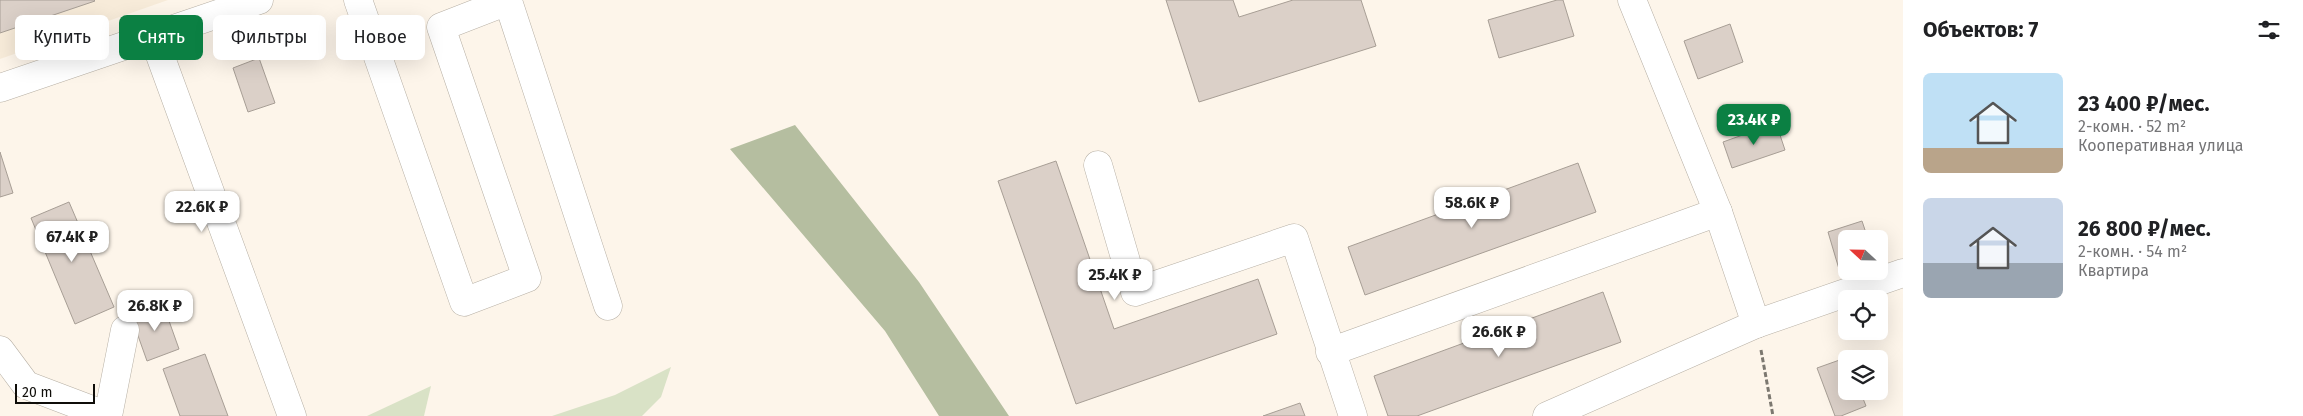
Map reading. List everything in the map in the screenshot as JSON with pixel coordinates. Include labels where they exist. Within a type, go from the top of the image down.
[{"type":"street","points":[[203,19],[259,0]]},
{"type":"street","points":[[358,0],[464,302],[527,278],[441,28],[508,1],[608,306]]},
{"type":"street","points":[[1632,0],[1718,212],[1756,324]]},
{"type":"street","points":[[0,88],[119,48]]},
{"type":"street","points":[[162,60],[292,416]]},
{"type":"street","points":[[1098,165],[1135,292],[1294,238],[1330,352],[1353,416]]},
{"type":"street","points":[[1330,352],[1718,212]]},
{"type":"street","points":[[1553,415],[1756,324],[1903,273]]},
{"type":"street","points":[[0,350],[26,385],[108,416],[125,330]]},
{"type":"path","points":[[1756,324],[1773,416]]},
{"type":"shaded area","points":[[0,0],[168,0],[125,15],[119,15],[119,17],[109,21],[109,15],[15,15],[15,54],[0,59]]},
{"type":"green space","points":[[795,125],[919,282],[1009,416],[939,416],[885,331],[730,149]]},
{"type":"green space","points":[[671,367],[661,397],[642,416],[552,416],[615,395]]},
{"type":"green space","points":[[431,386],[424,416],[367,416]]},
{"type":"building","points":[[0,0],[95,1],[53,15],[15,15],[15,28],[0,33]]},
{"type":"building","points":[[1166,0],[1233,0],[1239,17],[1293,0],[1361,0],[1376,46],[1199,102]]},
{"type":"building","points":[[1557,0],[1563,0],[1574,36],[1499,58],[1488,20]]},
{"type":"building","points":[[1730,24],[1743,62],[1698,79],[1684,41]]},
{"type":"building","points":[[254,60],[260,60],[275,103],[248,112],[233,68]]},
{"type":"building","points":[[1776,123],[1785,150],[1732,168],[1723,142]]},
{"type":"building","points":[[0,152],[13,193],[0,197]]},
{"type":"building","points":[[1056,161],[1114,329],[1258,279],[1277,334],[1076,404],[998,181]]},
{"type":"building","points":[[1578,163],[1596,212],[1365,295],[1348,247]]},
{"type":"building","points":[[69,202],[114,307],[75,324],[31,218]]},
{"type":"building","points":[[1862,221],[1865,230],[1838,230],[1838,266],[1828,232]]},
{"type":"building","points":[[1603,292],[1621,342],[1417,416],[1388,416],[1374,376]]},
{"type":"building","points":[[163,304],[179,349],[147,361],[131,316]]},
{"type":"building","points":[[205,354],[228,416],[180,416],[163,369]]},
{"type":"building","points":[[1838,361],[1838,400],[1864,400],[1866,406],[1841,416],[1835,416],[1817,368]]},
{"type":"building","points":[[1300,403],[1305,416],[1263,416]]}]
